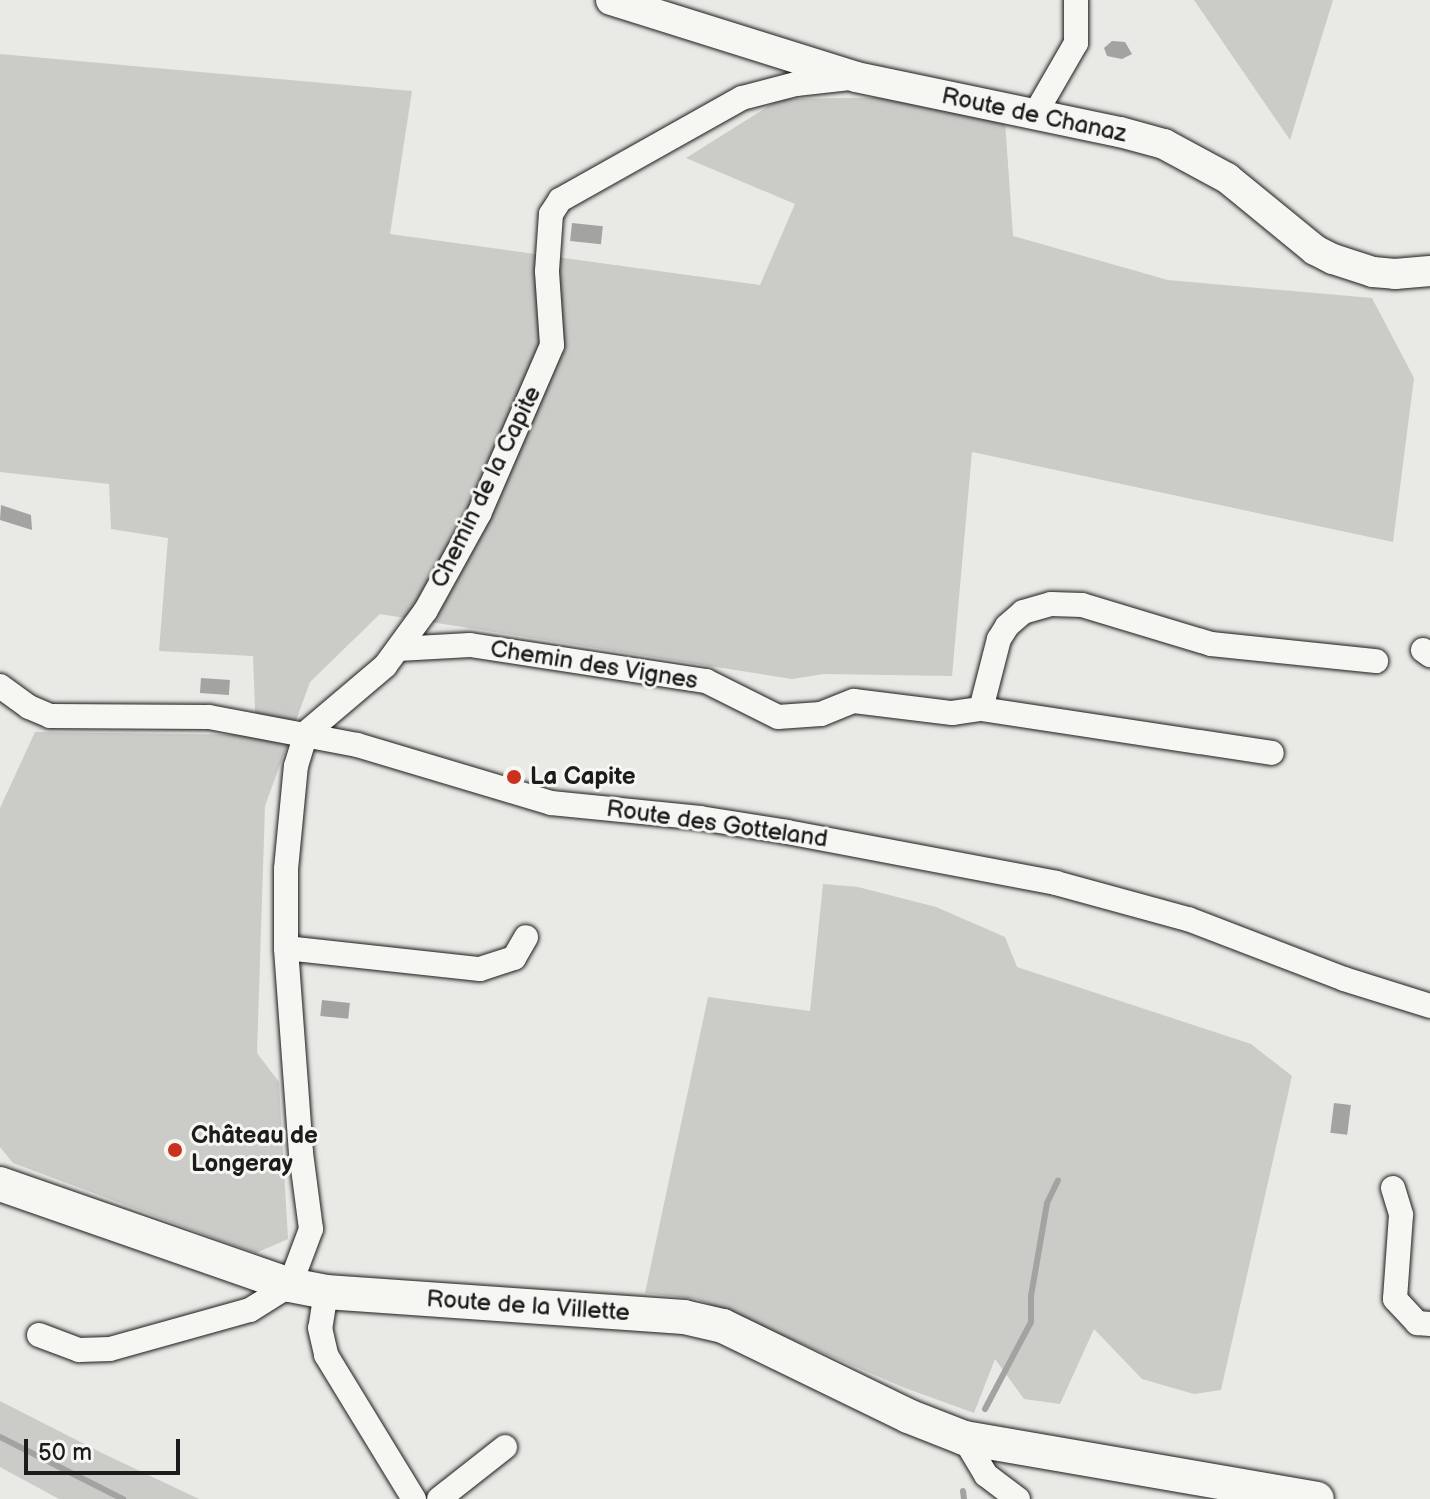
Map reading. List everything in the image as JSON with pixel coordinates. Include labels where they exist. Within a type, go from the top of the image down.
[{"type":"main road","name":"Route de la Villette","points":[[0,1184],[290,1285],[326,1292],[684,1317],[723,1326],[908,1416],[964,1438],[1317,1499]]},
{"type":"street","name":"Route de Chanaz","points":[[611,0],[856,77],[1120,132],[1192,157],[1227,178],[1315,250],[1333,259],[1373,272],[1430,271]]},
{"type":"street","points":[[1035,114],[1076,43],[1076,0]]},
{"type":"street","name":"Chemin de la Capite","points":[[306,733],[385,666],[426,610],[479,514],[552,345],[547,259],[551,214],[560,200],[742,98],[796,84],[856,77]]},
{"type":"street","points":[[981,709],[999,639],[1007,626],[1023,612],[1051,604],[1082,605],[1211,644],[1376,661]]},
{"type":"street","name":"Chemin des Vignes","points":[[398,649],[470,645],[706,681],[778,717],[821,714],[854,701],[952,713],[981,709],[1272,753]]},
{"type":"street","name":"Route des Gotteland","points":[[0,686],[29,707],[50,716],[209,717],[306,733],[551,803],[700,818],[816,837],[916,854],[1132,901],[1188,919],[1344,979],[1430,1006]]},
{"type":"street","points":[[39,1335],[79,1350],[110,1349],[250,1310],[290,1285],[311,1229],[301,1153],[286,948],[286,869],[296,766],[306,733]]},
{"type":"street","points":[[286,948],[480,969],[514,958],[526,937]]},
{"type":"street","points":[[1393,1188],[1401,1215],[1395,1299],[1417,1323],[1430,1324]]},
{"type":"street","points":[[326,1292],[320,1328],[326,1355],[414,1499]]},
{"type":"street","points":[[964,1438],[986,1475],[1018,1499]]},
{"type":"street","points":[[439,1499],[505,1447]]},
{"type":"shaded area","points":[[1194,0],[1333,0],[1290,140]]},
{"type":"shaded area","points":[[1112,41],[1125,42],[1132,54],[1122,59],[1107,56],[1104,48]]},
{"type":"shaded area","points":[[0,54],[412,91],[390,234],[760,285],[795,204],[686,158],[780,99],[917,97],[1005,121],[1013,236],[1168,280],[1372,298],[1414,378],[1393,542],[972,452],[952,676],[824,674],[792,679],[380,614],[310,682],[265,806],[257,1053],[279,1082],[288,1239],[256,1253],[13,1163],[0,1147],[0,808],[35,732],[256,735],[253,656],[159,651],[168,538],[111,529],[109,484],[0,472]]},
{"type":"shaded area","points":[[572,223],[603,226],[601,244],[570,241]]},
{"type":"shaded area","points":[[1,505],[31,515],[32,530],[0,520]]},
{"type":"shaded area","points":[[201,678],[230,680],[229,695],[200,693]]},
{"type":"shaded area","points":[[823,884],[858,887],[936,907],[1005,937],[1017,967],[1251,1044],[1292,1076],[1221,1390],[1194,1394],[1142,1379],[1094,1329],[1060,1404],[1024,1399],[995,1359],[974,1413],[905,1388],[697,1299],[645,1293],[708,997],[810,1011]]},
{"type":"shaded area","points":[[322,1000],[350,1003],[348,1019],[320,1016]]},
{"type":"shaded area","points":[[1334,1103],[1351,1105],[1347,1135],[1330,1133]]},
{"type":"shaded area","points":[[0,1401],[199,1499],[59,1499],[0,1467]]},
{"type":"waterway","points":[[985,1409],[1031,1322],[1031,1296],[1047,1203],[1058,1180]]},
{"type":"waterway","points":[[0,1437],[123,1499]]},
{"type":"waterway","points":[[963,1491],[964,1499]]},
{"type":"place","name":"La Capite","points":[[514,777]]},
{"type":"place","name":"Château de Longeray","points":[[175,1150]]}]
